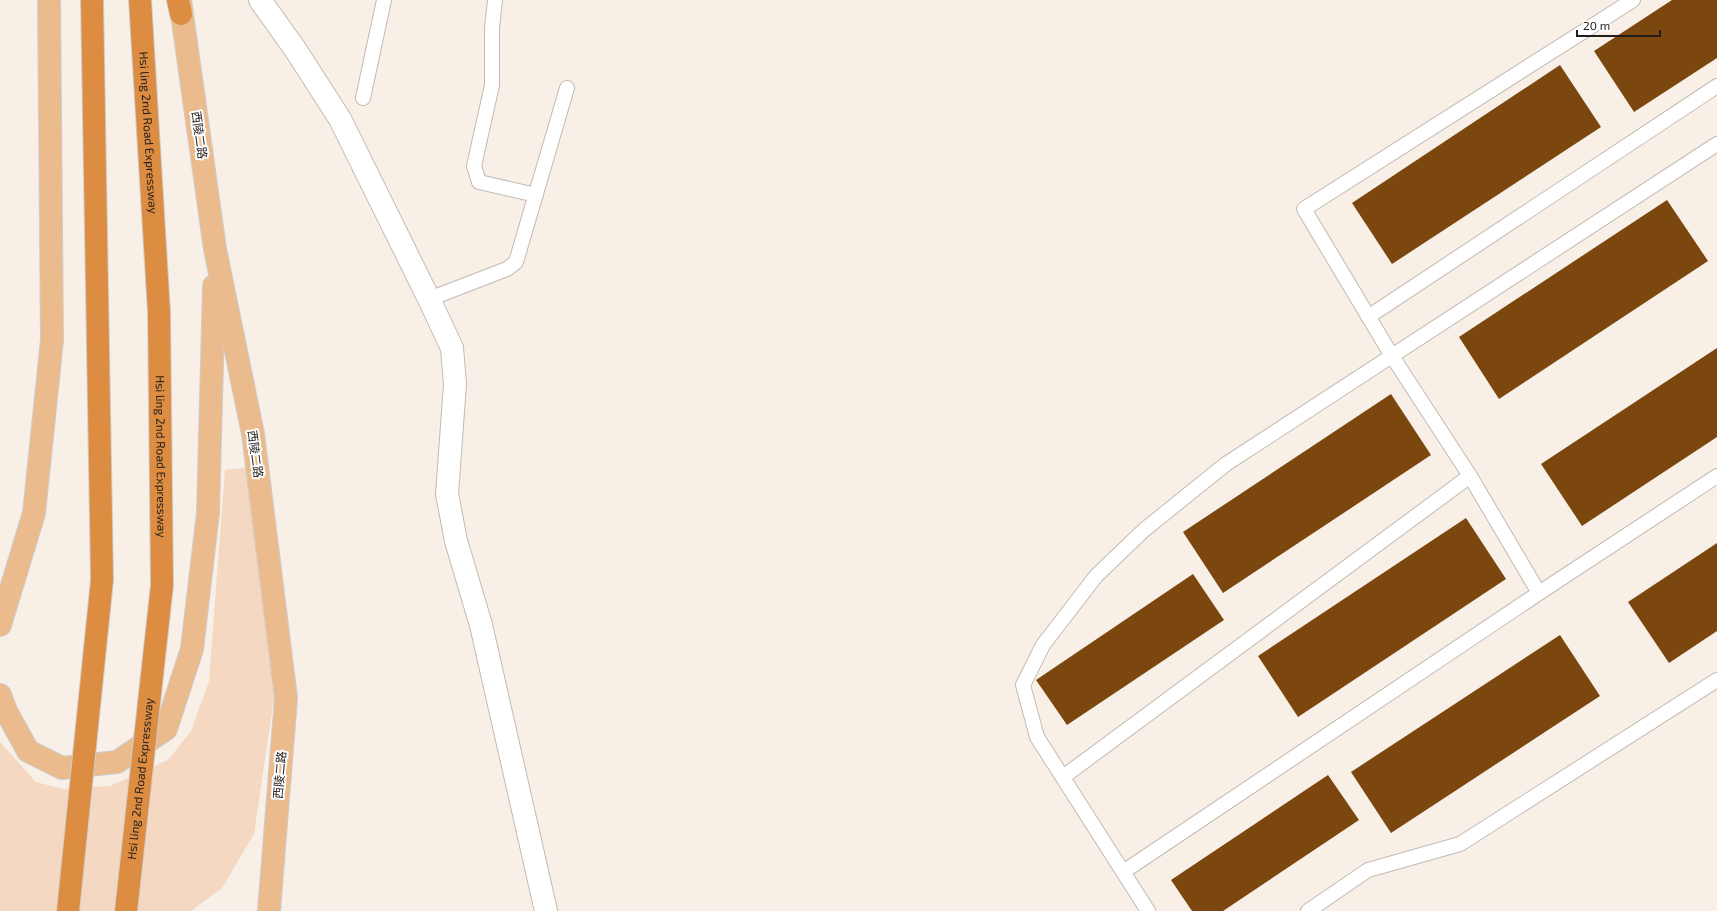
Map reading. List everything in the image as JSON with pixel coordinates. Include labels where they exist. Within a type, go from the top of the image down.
[{"type":"highway","points":[[68,911],[102,580],[92,0]]},
{"type":"highway","name":"Hsi ling 2nd Road Expressway","points":[[126,911],[162,585],[159,312],[140,0]]},
{"type":"main road","points":[[0,624],[34,513],[52,340],[49,0]]},
{"type":"main road","name":"西陵二路","points":[[180,5],[216,249],[253,434],[286,698],[269,911]]},
{"type":"main road","points":[[0,695],[6,711],[28,751],[62,768],[117,762],[166,729],[192,649],[208,513],[216,249]]},
{"type":"street","points":[[260,0],[295,49],[340,118],[452,348],[455,384],[447,494],[456,541],[481,625],[546,911]]},
{"type":"lane","points":[[363,98],[384,0]]},
{"type":"lane","points":[[495,0],[492,28],[492,85],[474,166],[479,182],[536,195]]},
{"type":"lane","points":[[1539,593],[1470,476],[1392,356],[1304,209],[1633,0]]},
{"type":"lane","points":[[1368,317],[1717,86]]},
{"type":"lane","points":[[429,299],[507,269],[516,262],[567,88]]},
{"type":"lane","points":[[1148,911],[1037,737],[1023,685],[1043,645],[1096,576],[1144,530],[1226,464],[1717,144]]},
{"type":"lane","points":[[1063,777],[1470,476]]},
{"type":"lane","points":[[1123,872],[1539,593],[1717,476]]},
{"type":"lane","points":[[1308,911],[1368,870],[1460,844],[1717,680]]},
{"type":"shaded area","points":[[246,468],[274,698],[254,834],[222,888],[191,911],[0,911],[0,742],[36,782],[63,789],[110,786],[168,760],[191,731],[209,681],[225,470]]},
{"type":"building","points":[[1672,0],[1717,0],[1717,58],[1634,112],[1594,51]]},
{"type":"building","points":[[1560,65],[1601,127],[1392,264],[1352,203]]},
{"type":"building","points":[[1667,200],[1708,261],[1499,399],[1459,337]]},
{"type":"building","points":[[1717,348],[1717,437],[1582,526],[1541,464]]},
{"type":"building","points":[[1391,394],[1431,455],[1223,593],[1183,532]]},
{"type":"building","points":[[1466,518],[1506,579],[1298,717],[1258,656]]},
{"type":"building","points":[[1717,543],[1717,631],[1669,663],[1628,602]]},
{"type":"building","points":[[1193,574],[1224,620],[1067,725],[1036,680]]},
{"type":"building","points":[[1560,635],[1600,696],[1391,833],[1351,772]]},
{"type":"building","points":[[1328,775],[1359,820],[1223,911],[1192,911],[1171,880]]}]
